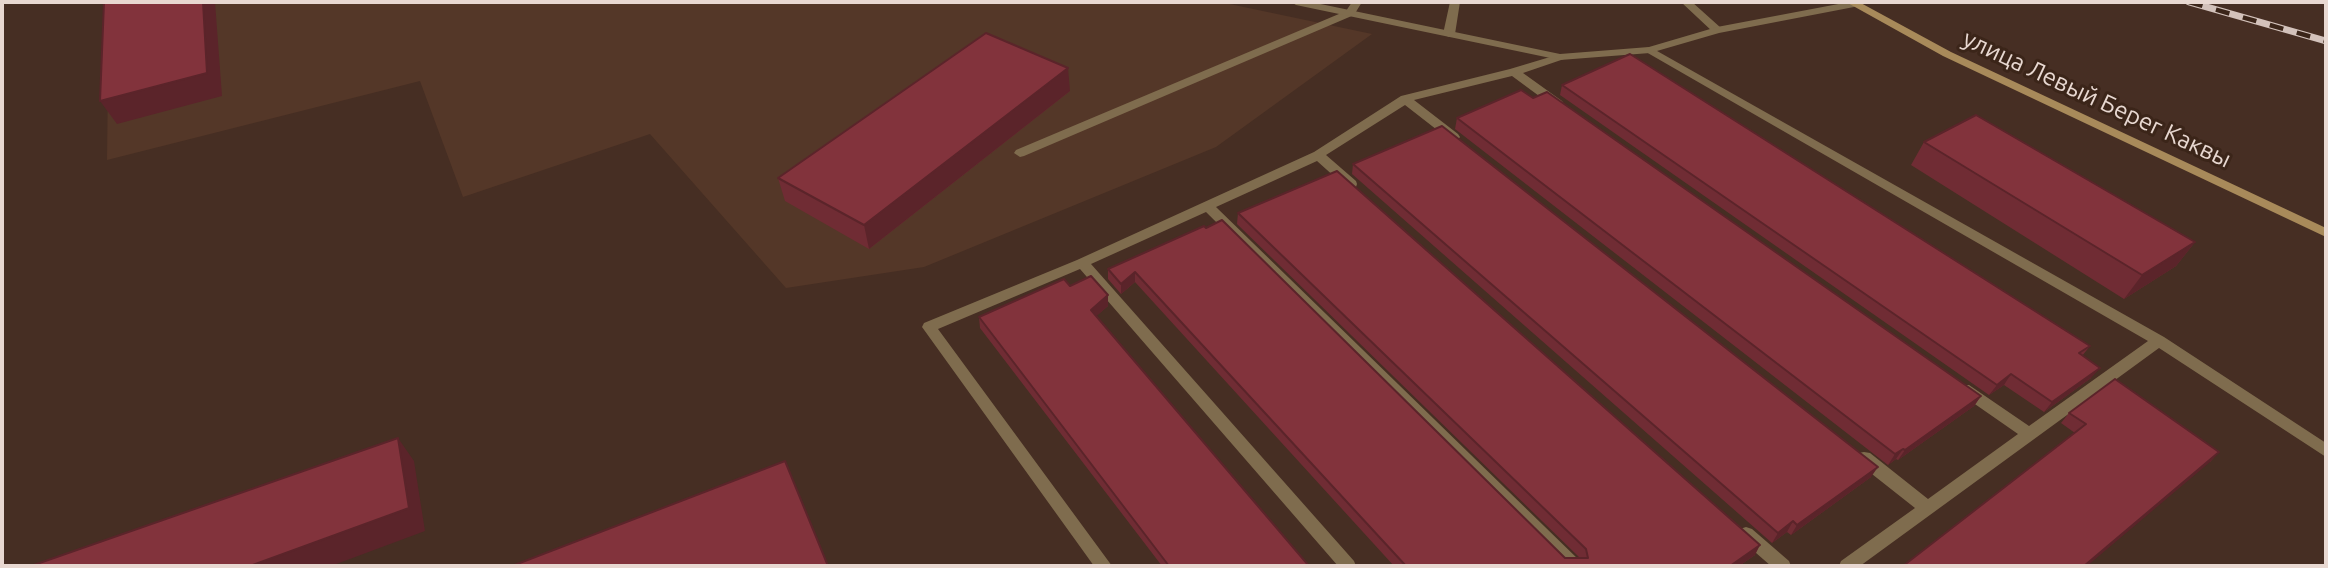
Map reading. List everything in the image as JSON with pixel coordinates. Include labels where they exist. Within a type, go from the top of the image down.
[{"type":"main road","name":"улица Левый Берег Каквы","points":[[1853,3],[1947,54],[2326,231]]},
{"type":"street","points":[[1296,2],[1560,57]]},
{"type":"street","points":[[1020,153],[1350,13],[1357,2]]},
{"type":"street","points":[[1449,34],[1455,2]]},
{"type":"street","points":[[1686,2],[1717,30]]},
{"type":"street","points":[[1104,566],[929,327],[1209,207],[1318,155],[1405,99],[1514,72],[1560,57],[1650,50],[1717,30],[1853,3]]},
{"type":"street","points":[[1650,50],[2159,341],[2326,451]]},
{"type":"street","points":[[1514,72],[1570,111]]},
{"type":"street","points":[[1405,99],[1471,150]]},
{"type":"street","points":[[1318,155],[1360,191]]},
{"type":"street","points":[[1209,207],[1574,566]]},
{"type":"street","points":[[1082,263],[1348,566]]},
{"type":"street","points":[[1847,566],[2159,341]]},
{"type":"street","points":[[1951,379],[2029,434]]},
{"type":"street","points":[[1852,449],[1928,508]]},
{"type":"street","points":[[1731,520],[1783,566]]},
{"type":"shaded area","points":[[109,2],[1220,2],[1372,34],[1216,147],[924,267],[786,288],[650,134],[463,197],[420,81],[107,160]]},
{"type":"building","points":[[104,2],[203,2],[207,73],[100,101]]},
{"type":"building","points":[[986,33],[1068,68],[864,225],[778,178]]},
{"type":"building","points":[[1630,54],[2090,346],[2079,353],[2100,368],[2052,402],[2011,374],[1997,385],[1562,85]]},
{"type":"building","points":[[1521,90],[1533,98],[1547,92],[1981,396],[1905,450],[1895,454],[1457,118]]},
{"type":"building","points":[[1976,115],[2195,242],[2142,275],[1924,142]]},
{"type":"building","points":[[1442,126],[1878,467],[1797,525],[1793,521],[1778,533],[1353,164]]},
{"type":"building","points":[[1337,171],[1760,545],[1730,566],[1406,566],[1135,272],[1121,284],[1108,269],[1222,220],[1565,558],[1588,558],[1586,549],[1238,213]]},
{"type":"building","points":[[1091,276],[1108,295],[1091,310],[1309,566],[1169,566],[979,317],[1064,279],[1070,286]]},
{"type":"building","points":[[2115,379],[2219,452],[2084,566],[1903,566],[2086,424],[2069,413]]},
{"type":"building","points":[[398,438],[409,508],[250,566],[31,566]]},
{"type":"building","points":[[785,461],[828,566],[512,566]]},
{"type":"railway","points":[[2189,2],[2326,41]]}]
